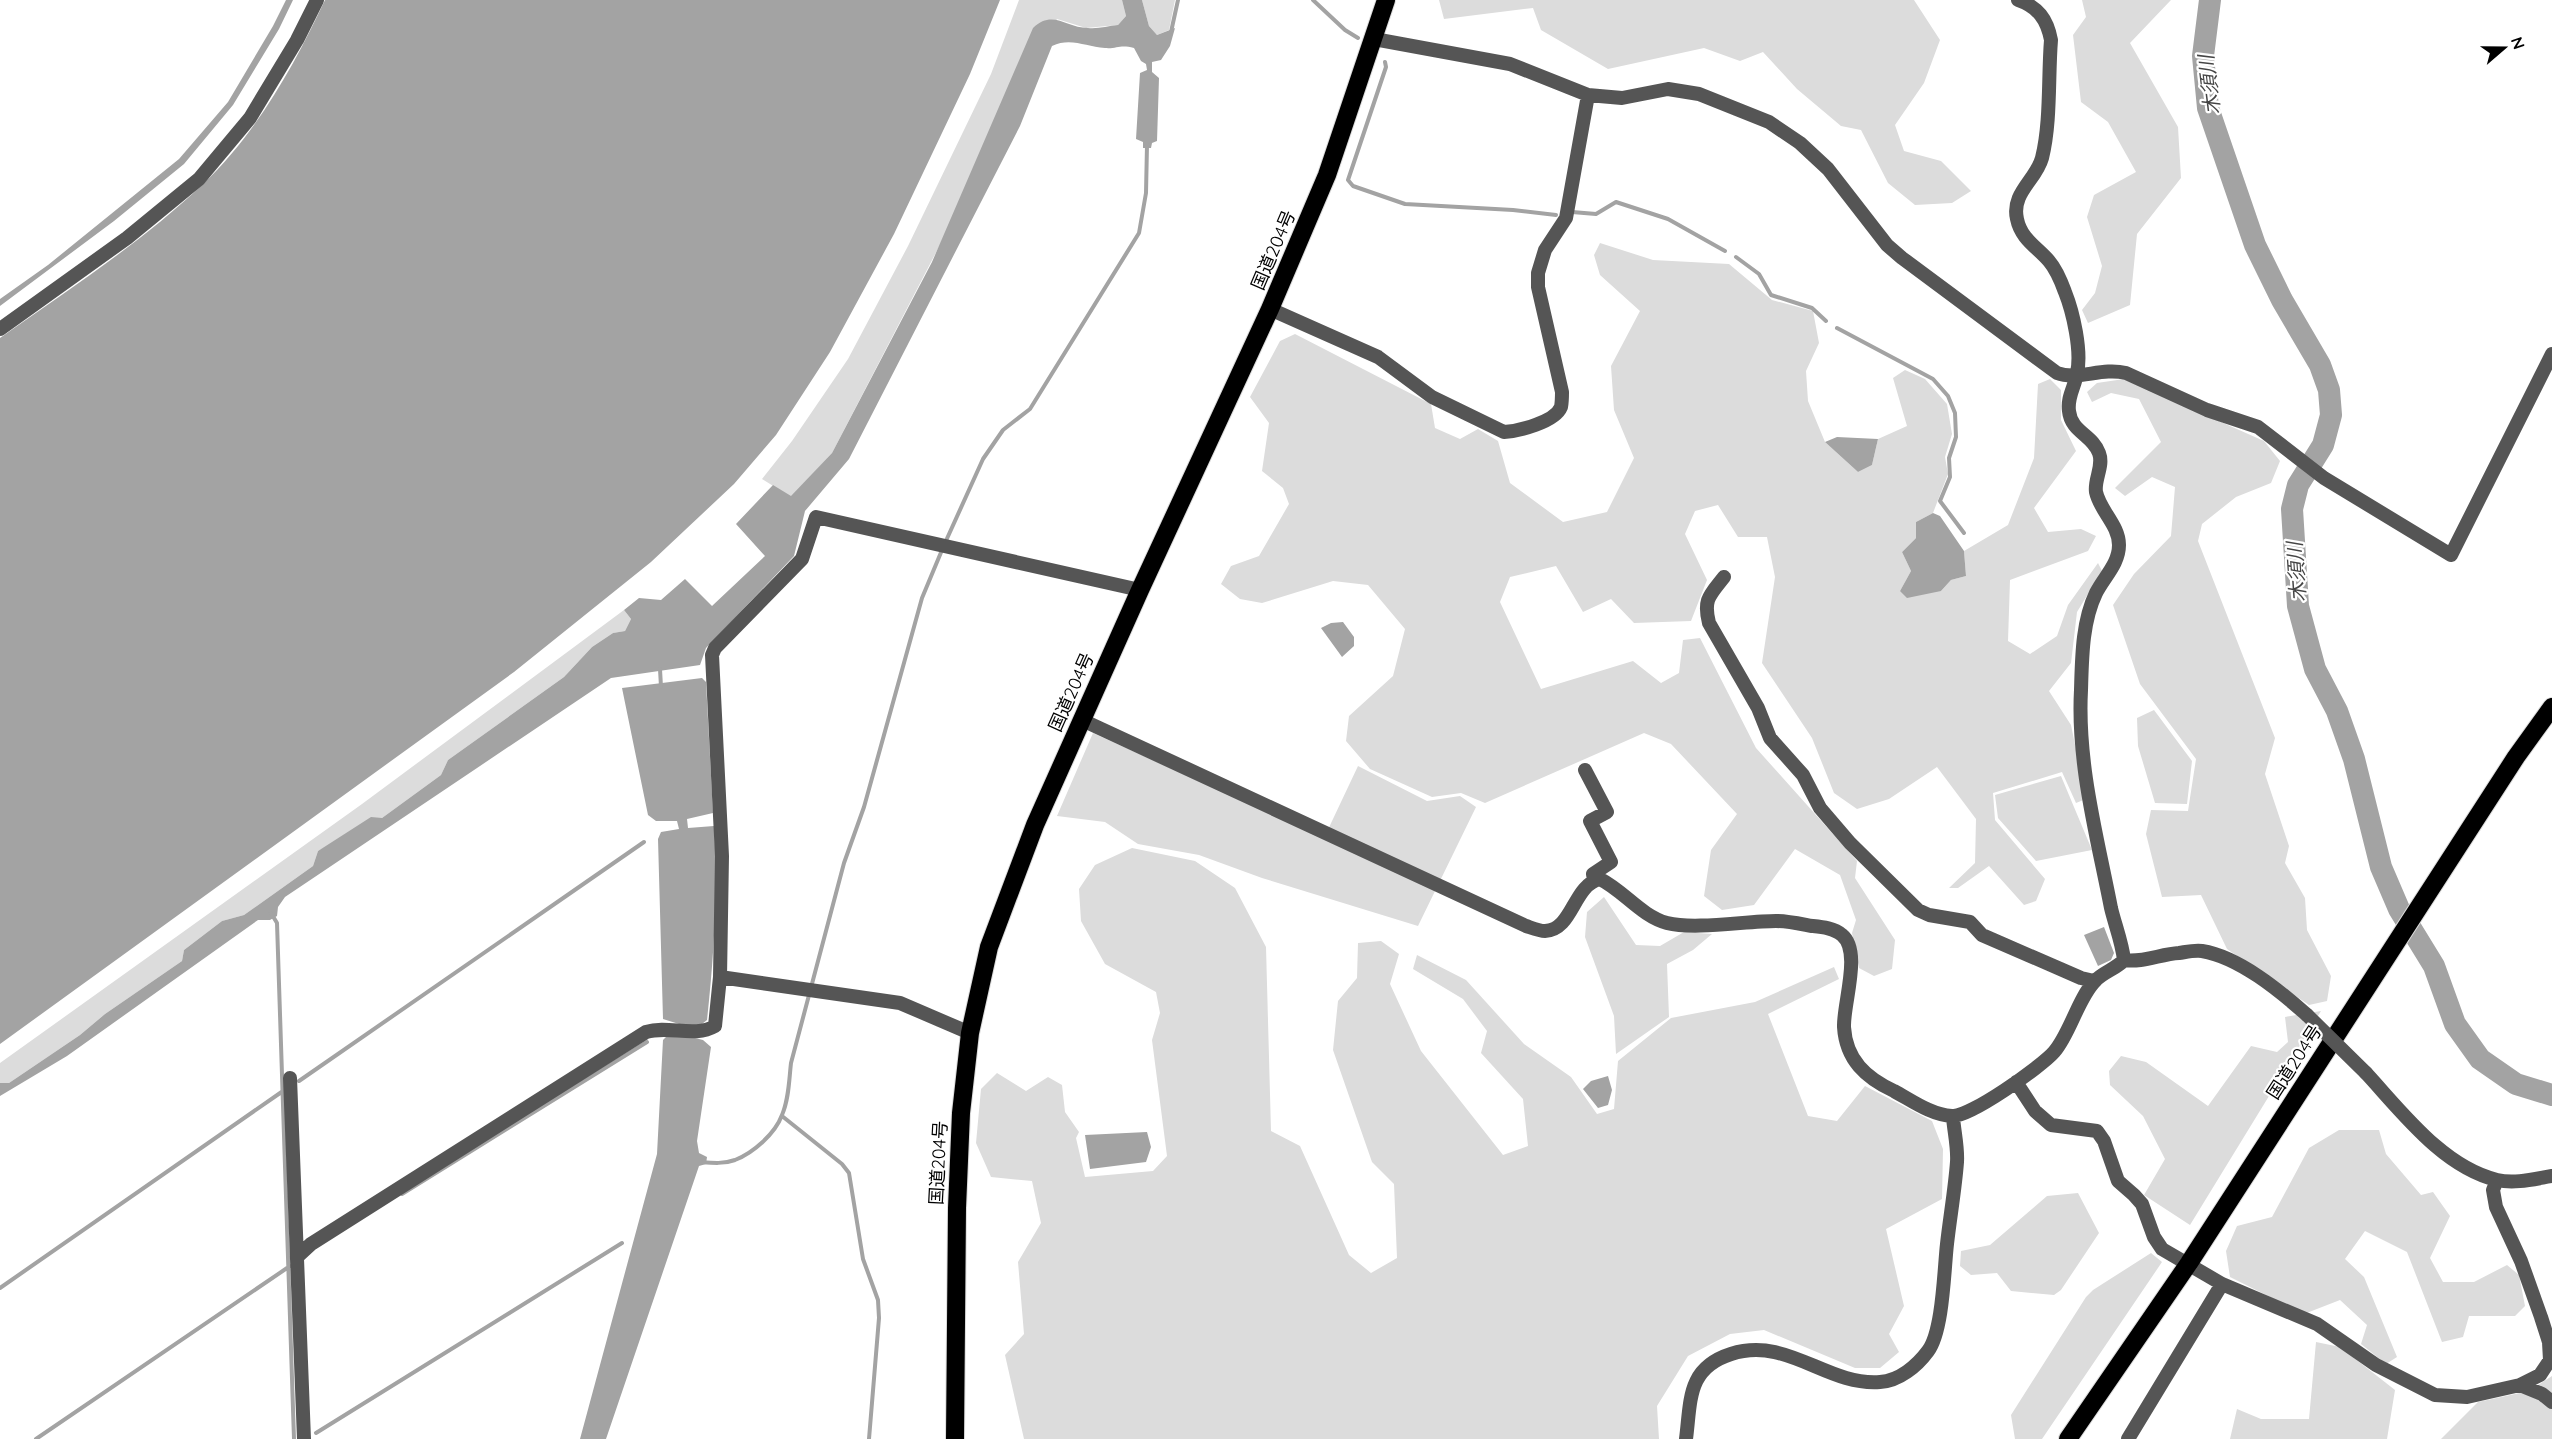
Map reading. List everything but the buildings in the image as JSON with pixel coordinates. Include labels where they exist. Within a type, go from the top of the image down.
[{"type":"highway","name":"国道204号","points":[[955,1439],[957,1208],[961,1113],[970,1033],[978,989],[999,916],[1035,825],[1140,590],[1270,309],[1327,175],[1386,0]]},
{"type":"highway","name":"国道204号","points":[[2068,1439],[2189,1263],[2428,893],[2552,707]]},
{"type":"street","points":[[0,329],[127,238],[199,179],[250,118],[297,40],[316,0]]},
{"type":"street","points":[[2018,0],[2031,5],[2042,15],[2051,40],[2045,142],[2041,161],[2019,195],[2016,208],[2017,219],[2028,242],[2050,262],[2066,294],[2077,344],[2077,375],[2070,392],[2068,410],[2076,429],[2095,445],[2100,454],[2096,494],[2118,536],[2117,560],[2096,593],[2088,617],[2084,643],[2081,732],[2084,762],[2106,880],[2124,960]]},
{"type":"street","points":[[1374,39],[1510,64],[1588,95],[1622,98],[1668,89],[1699,94],[1769,122],[1800,143],[1828,169],[1887,245],[2057,373],[2067,377],[2113,370],[2126,373],[2207,410],[2258,427],[2324,478],[2451,555],[2552,354]]},
{"type":"street","points":[[1270,309],[1378,357],[1432,397],[1504,432],[1515,431],[1542,422],[1557,413],[1561,406],[1562,392],[1538,287],[1538,273],[1545,250],[1566,218],[1588,95]]},
{"type":"street","points":[[298,1256],[311,1244],[646,1032],[664,1028],[706,1031],[715,1026],[720,977],[722,856],[712,655],[715,648],[802,559],[816,517],[1140,590]]},
{"type":"street","points":[[1724,577],[1708,598],[1705,608],[1709,623],[1758,708],[1770,738],[1803,775],[1820,808],[1850,843],[1918,910],[1929,915],[1970,922],[1982,935],[2081,978],[2094,981]]},
{"type":"street","points":[[1082,720],[1526,926],[1543,931],[1554,929],[1564,920],[1584,888],[1594,880],[1600,879],[1611,885],[1650,917],[1669,924],[1779,921],[1830,928],[1843,935],[1849,944],[1852,962],[1844,1026],[1846,1042],[1853,1061],[1873,1081],[1934,1112],[1953,1117],[1967,1113],[2016,1082],[2055,1052],[2094,981],[2124,960],[2132,961],[2170,953],[2202,951],[2230,961],[2275,987],[2307,1015],[2434,1143],[2457,1161],[2497,1180],[2514,1182],[2552,1176]]},
{"type":"street","points":[[1585,770],[1607,812],[1590,821],[1611,862],[1593,874],[1594,880]]},
{"type":"street","points":[[720,977],[900,1003],[970,1033]]},
{"type":"street","points":[[290,1078],[304,1439]]},
{"type":"street","points":[[2016,1082],[2035,1111],[2051,1125],[2097,1131],[2104,1141],[2118,1181],[2142,1204],[2154,1237],[2162,1249],[2222,1284],[2317,1324],[2376,1365],[2435,1395],[2466,1396],[2520,1385],[2540,1374],[2550,1360],[2549,1342],[2521,1261],[2496,1207],[2493,1190],[2497,1180]]},
{"type":"street","points":[[1686,1439],[1692,1390],[1698,1374],[1720,1358],[1746,1350],[1775,1351],[1856,1381],[1882,1382],[1907,1373],[1929,1350],[1938,1323],[1957,1160],[1953,1117]]},
{"type":"street","points":[[2128,1439],[2222,1284]]},
{"type":"street","points":[[2520,1385],[2542,1394],[2552,1402]]},
{"type":"shaded area","points":[[286,0],[293,0],[279,29],[233,105],[184,164],[114,221],[0,306],[0,299],[48,265],[179,159],[228,102]]},
{"type":"shaded area","points":[[325,0],[1000,0],[970,74],[894,234],[830,352],[776,435],[734,484],[651,562],[514,672],[0,1044],[0,338],[130,246],[203,184],[257,121],[287,74]]},
{"type":"shaded area","points":[[1019,0],[1122,0],[1126,16],[1118,25],[1086,28],[1057,19],[832,453],[791,497],[762,479],[792,441],[848,359],[908,246],[991,74]]},
{"type":"shaded area","points":[[1122,0],[1142,0],[1149,26],[1157,35],[1175,28],[1170,46],[1161,60],[1152,62],[1152,72],[1159,78],[1157,141],[1152,143],[1151,148],[1143,148],[1143,142],[1136,139],[1140,73],[1147,70],[1146,64],[1141,61],[1134,48],[1125,46],[1105,48],[1072,42],[1052,46],[1020,126],[849,459],[805,511],[794,556],[706,648],[700,665],[611,678],[285,897],[278,907],[277,916],[270,920],[258,920],[67,1056],[0,1096],[0,1083],[9,1083],[182,961],[184,950],[222,921],[244,915],[313,866],[318,851],[371,817],[382,818],[441,775],[448,760],[564,677],[592,647],[613,633],[625,631],[631,619],[624,610],[639,598],[661,600],[685,579],[712,606],[765,556],[736,524],[773,485],[791,496],[832,453],[932,262],[1033,28],[1047,20],[1088,28],[1118,25],[1126,16]]},
{"type":"shaded area","points":[[1142,0],[1175,0],[1169,30],[1157,35],[1149,26]]},
{"type":"shaded area","points":[[1439,0],[1914,0],[1940,40],[1924,83],[1895,125],[1904,151],[1941,161],[1971,191],[1952,203],[1915,205],[1888,183],[1861,130],[1841,126],[1797,89],[1763,52],[1740,61],[1704,48],[1608,69],[1541,30],[1533,8],[1444,19]]},
{"type":"shaded area","points":[[2082,0],[2171,0],[2130,43],[2178,127],[2181,178],[2137,234],[2130,305],[2088,323],[2082,310],[2095,293],[2102,266],[2087,217],[2094,195],[2136,172],[2108,122],[2081,102],[2073,35],[2086,17]]},
{"type":"shaded area","points":[[1600,243],[1653,260],[1729,264],[1772,300],[1813,311],[1819,343],[1806,371],[1808,401],[1825,442],[1858,472],[1872,465],[1878,439],[1907,426],[1893,378],[1905,370],[1925,379],[1947,404],[1952,434],[1945,457],[1948,474],[1933,513],[1916,522],[1916,538],[1902,552],[1911,571],[1900,591],[1941,591],[1951,580],[1966,576],[1964,551],[2008,525],[2034,458],[2038,384],[2050,379],[2061,390],[2061,420],[2076,451],[2034,508],[2048,532],[2081,529],[2096,536],[2088,551],[2010,580],[2008,641],[2030,654],[2057,636],[2068,605],[2098,563],[2102,571],[2077,612],[2071,663],[2049,691],[2071,725],[2086,799],[2076,803],[2062,772],[1993,793],[1995,820],[2045,879],[2036,901],[2024,905],[1989,866],[1958,888],[1949,888],[1975,863],[1976,819],[1937,767],[1889,799],[1857,809],[1834,793],[1812,738],[1762,663],[1775,577],[1767,537],[1738,537],[1718,505],[1695,511],[1685,534],[1707,580],[1691,621],[1634,623],[1611,599],[1583,612],[1556,566],[1510,577],[1500,602],[1541,689],[1633,661],[1661,683],[1679,673],[1683,640],[1700,638],[1756,748],[1857,861],[1855,878],[1895,940],[1892,969],[1874,976],[1859,968],[1852,933],[1856,920],[1840,875],[1795,849],[1754,905],[1722,910],[1704,896],[1711,850],[1737,814],[1671,744],[1644,733],[1485,803],[1461,793],[1432,797],[1370,769],[1346,741],[1349,716],[1393,676],[1405,629],[1368,585],[1333,581],[1262,603],[1240,599],[1221,584],[1231,566],[1259,556],[1289,504],[1283,488],[1262,471],[1269,423],[1250,397],[1280,341],[1295,334],[1431,404],[1435,428],[1460,439],[1478,429],[1498,441],[1510,483],[1563,522],[1607,512],[1634,458],[1614,410],[1611,366],[1640,311],[1600,275],[1594,255]]},
{"type":"shaded area","points":[[2124,379],[2264,441],[2280,461],[2271,483],[2236,497],[2202,524],[2198,541],[2275,738],[2265,774],[2289,846],[2285,863],[2305,898],[2307,930],[2331,976],[2327,1001],[2309,1005],[2227,949],[2201,895],[2162,897],[2146,834],[2151,810],[2188,811],[2196,759],[2140,684],[2113,605],[2134,574],[2171,536],[2175,487],[2152,477],[2125,496],[2115,488],[2161,442],[2139,399],[2111,393],[2092,402],[2087,392],[2097,383]]},
{"type":"shaded area","points":[[1837,437],[1878,439],[1872,465],[1858,472],[1825,442]]},
{"type":"shaded area","points":[[1933,513],[1940,516],[1964,551],[1966,576],[1951,580],[1941,591],[1907,598],[1900,591],[1911,571],[1902,552],[1916,538],[1916,522]]},
{"type":"shaded area","points":[[624,610],[631,619],[625,631],[613,633],[592,647],[564,677],[448,760],[441,775],[382,818],[318,851],[313,866],[244,915],[222,921],[184,950],[182,961],[9,1083],[0,1083],[0,1063],[362,804]]},
{"type":"shaded area","points":[[1343,622],[1354,637],[1354,646],[1342,657],[1321,628],[1331,623]]},
{"type":"shaded area","points":[[702,678],[706,682],[713,813],[687,819],[688,828],[714,826],[715,923],[707,1020],[687,1036],[703,1040],[711,1047],[697,1141],[699,1153],[707,1157],[706,1164],[699,1166],[606,1439],[580,1439],[657,1154],[663,1040],[679,1024],[663,1019],[658,839],[661,832],[679,829],[677,821],[656,821],[648,815],[622,688]]},
{"type":"shaded area","points":[[2154,710],[2192,761],[2187,804],[2155,803],[2138,746],[2137,718]]},
{"type":"shaded area","points":[[1093,733],[1324,838],[1358,766],[1427,801],[1460,796],[1476,807],[1418,926],[1262,878],[1199,855],[1138,844],[1105,822],[1057,816]]},
{"type":"shaded area","points":[[2061,776],[2092,850],[2036,861],[1998,818],[1995,795]]},
{"type":"shaded area","points":[[1132,848],[1195,861],[1235,888],[1266,947],[1271,1131],[1300,1146],[1349,1255],[1371,1273],[1397,1258],[1394,1184],[1372,1162],[1333,1050],[1338,1001],[1357,978],[1358,943],[1381,941],[1399,954],[1390,984],[1421,1051],[1503,1155],[1528,1146],[1523,1099],[1481,1053],[1487,1031],[1463,999],[1413,969],[1417,955],[1466,980],[1524,1044],[1571,1077],[1597,1114],[1614,1109],[1618,1061],[1671,1018],[1755,1002],[1834,967],[1839,979],[1768,1014],[1808,1116],[1837,1121],[1865,1086],[1932,1121],[1943,1149],[1942,1199],[1886,1229],[1904,1306],[1889,1334],[1899,1352],[1880,1368],[1855,1368],[1764,1330],[1730,1334],[1688,1356],[1657,1406],[1659,1439],[1024,1439],[1005,1355],[1024,1334],[1018,1262],[1041,1223],[1032,1181],[991,1177],[976,1143],[981,1089],[997,1073],[1026,1091],[1048,1077],[1062,1085],[1065,1112],[1079,1132],[1076,1138],[1085,1177],[1153,1171],[1167,1156],[1152,1040],[1160,1013],[1156,992],[1105,964],[1081,921],[1079,889],[1095,865]]},
{"type":"shaded area","points":[[1604,897],[1636,945],[1660,946],[1684,932],[1712,934],[1693,950],[1667,964],[1669,1017],[1616,1054],[1614,1016],[1585,937],[1587,912]]},
{"type":"shaded area","points":[[2104,927],[2114,953],[2111,960],[2098,966],[2084,935]]},
{"type":"shaded area","points":[[2321,1011],[2190,1225],[2144,1195],[2165,1159],[2143,1116],[2110,1085],[2109,1071],[2121,1056],[2146,1062],[2208,1106],[2251,1046],[2277,1052],[2288,1042],[2285,1017]]},
{"type":"shaded area","points":[[1608,1076],[1612,1090],[1608,1105],[1598,1108],[1583,1089],[1591,1081]]},
{"type":"shaded area","points":[[2339,1130],[2379,1130],[2386,1154],[2421,1195],[2433,1192],[2450,1216],[2430,1258],[2443,1282],[2474,1282],[2507,1265],[2519,1275],[2525,1306],[2515,1316],[2469,1316],[2463,1337],[2442,1342],[2407,1252],[2365,1231],[2345,1259],[2364,1277],[2397,1357],[2386,1364],[2361,1344],[2367,1325],[2340,1300],[2304,1314],[2230,1277],[2226,1251],[2237,1226],[2272,1217],[2309,1148]]},
{"type":"shaded area","points":[[1147,1132],[1151,1147],[1146,1162],[1090,1169],[1085,1135]]},
{"type":"shaded area","points":[[2078,1193],[2099,1233],[2061,1290],[2054,1295],[2011,1291],[1997,1273],[1971,1275],[1960,1266],[1961,1251],[1990,1245],[2047,1196]]},
{"type":"shaded area","points":[[2151,1253],[2162,1262],[2042,1439],[2015,1439],[2011,1415],[2086,1297],[2093,1290]]},
{"type":"shaded area","points":[[2316,1342],[2340,1347],[2395,1390],[2387,1439],[2230,1439],[2237,1409],[2261,1419],[2309,1419]]},
{"type":"shaded area","points":[[2552,1376],[2552,1439],[2441,1439],[2478,1402],[2529,1391]]},
{"type":"waterway","points":[[1171,32],[1178,0]]},
{"type":"waterway","points":[[1313,0],[1345,30],[1358,38]]},
{"type":"waterway","name":"木須川","points":[[2210,0],[2203,56],[2208,108],[2255,245],[2282,300],[2320,365],[2329,390],[2331,415],[2323,445],[2298,485],[2292,509],[2298,606],[2315,669],[2337,711],[2354,759],[2381,867],[2399,909],[2434,966],[2455,1024],[2480,1059],[2516,1084],[2552,1095]]},
{"type":"waterway","points":[[1385,62],[1386,67],[1348,180],[1353,186],[1405,204],[1513,210],[1556,215]]},
{"type":"waterway","points":[[945,543],[983,459],[1003,430],[1030,409],[1139,233],[1146,193],[1147,145]]},
{"type":"waterway","points":[[1572,212],[1596,214],[1616,202],[1668,219],[1725,251]]},
{"type":"waterway","points":[[1736,257],[1759,274],[1771,295],[1812,308],[1826,321]]},
{"type":"waterway","points":[[1837,328],[1933,379],[1948,396],[1955,413],[1956,437],[1949,458],[1950,477],[1940,501],[1964,533]]},
{"type":"waterway","points":[[702,1162],[727,1162],[742,1157],[769,1136],[782,1115],[791,1063],[844,863],[864,807],[922,598],[942,550]]},
{"type":"waterway","points":[[660,669],[661,687]]},
{"type":"waterway","points":[[299,1081],[644,842]]},
{"type":"waterway","points":[[271,913],[277,923],[294,1439]]},
{"type":"waterway","points":[[402,1194],[647,1042]]},
{"type":"waterway","points":[[0,1288],[283,1091]]},
{"type":"waterway","points":[[782,1116],[842,1164],[849,1173],[863,1259],[878,1300],[879,1318],[869,1439]]},
{"type":"waterway","points":[[316,1433],[622,1243]]},
{"type":"waterway","points":[[36,1439],[290,1266]]}]
